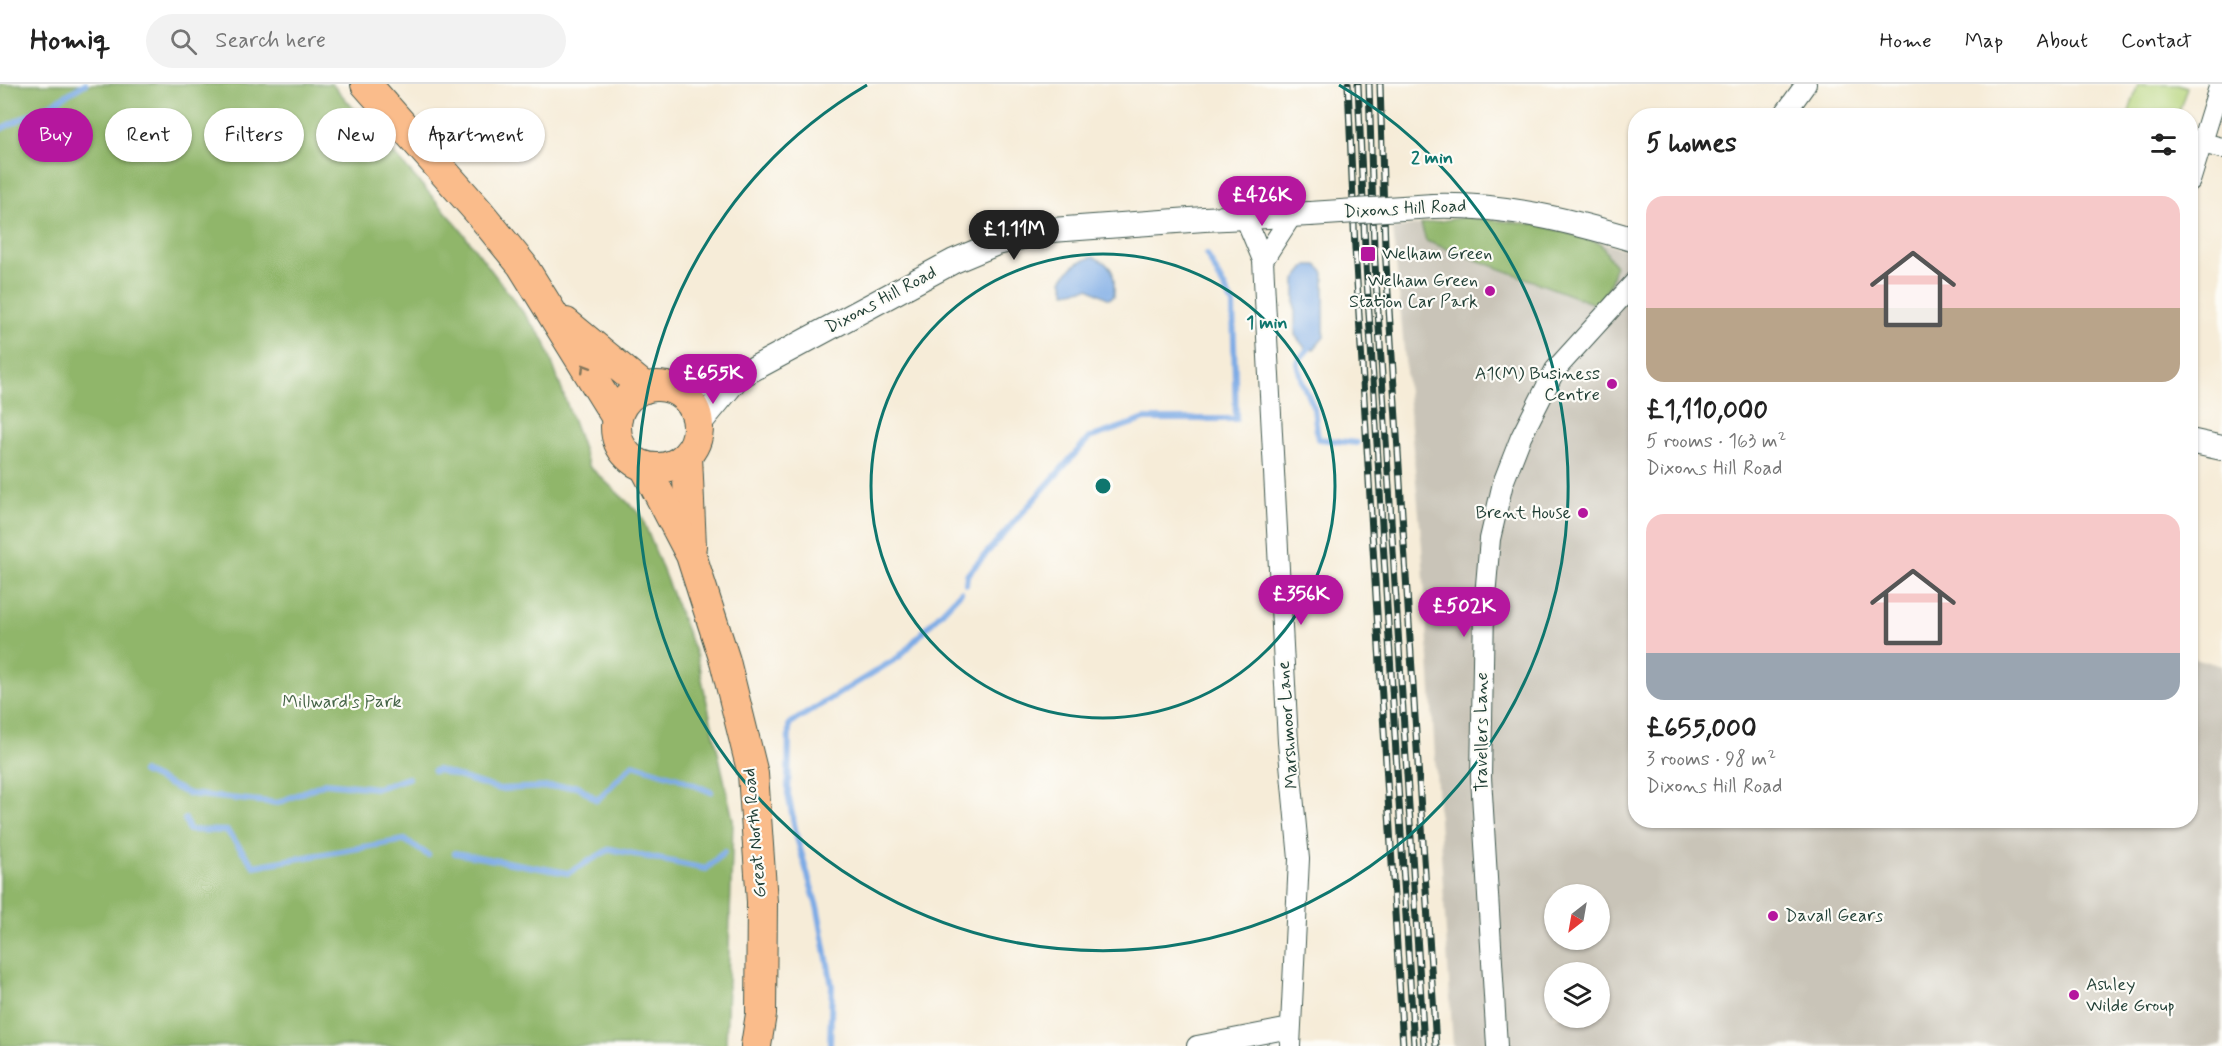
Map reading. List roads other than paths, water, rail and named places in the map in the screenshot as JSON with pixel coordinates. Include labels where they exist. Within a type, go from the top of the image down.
[{"type":"main road","points":[[366,84],[522,264],[617,418]]},
{"type":"main road","points":[[546,306],[645,388]]},
{"type":"main road","points":[[662,386],[677,391],[686,398],[695,412],[699,424],[697,439],[687,456],[675,465],[661,469],[645,467],[631,460],[621,448],[615,431],[617,418],[630,395],[645,388],[662,386]]},
{"type":"main road","name":"Great North Road","points":[[687,456],[691,555]]},
{"type":"main road","name":"Great North Road","points":[[645,467],[691,555],[725,661],[753,774],[762,902],[761,1014],[756,1046]]},
{"type":"street","points":[[1789,108],[1806,84]]},
{"type":"street","points":[[2198,155],[2220,84]]},
{"type":"street","points":[[2202,143],[2222,148]]},
{"type":"street","name":"Dixons Hill Road","points":[[677,391],[738,377],[954,261],[997,243],[1052,230],[1434,206],[1495,207],[1577,222],[1628,238]]},
{"type":"street","points":[[1263,260],[1301,214]]},
{"type":"street","name":"Marshmoor Lane","points":[[1245,217],[1263,260],[1288,741],[1299,859],[1290,1037]]},
{"type":"street","name":"Travellers Lane","points":[[1497,1046],[1481,777],[1484,608],[1490,539],[1503,483],[1521,437],[1555,370],[1628,290]]},
{"type":"street","name":"Dixons Hill Road","points":[[699,424],[738,377]]},
{"type":"street","points":[[2198,443],[2222,448]]},
{"type":"street","points":[[1198,1046],[1290,1037]]},
{"type":"water","points":[[1093,257],[1110,267],[1114,277],[1114,296],[1109,299],[1089,288],[1066,292],[1062,280],[1065,275],[1075,265]]},
{"type":"water","points":[[1307,265],[1317,265],[1324,273],[1324,337],[1314,349],[1305,348],[1295,335],[1295,280]]},
{"type":"waterway","points":[[0,129],[48,106],[85,84]]},
{"type":"waterway","points":[[966,584],[967,575],[1089,438],[1145,419],[1236,419],[1233,304],[1207,255]]},
{"type":"waterway","points":[[1309,348],[1297,362],[1302,382],[1314,408],[1318,439],[1357,443]]},
{"type":"waterway","points":[[830,1046],[832,986],[818,910],[797,838],[788,794],[789,724],[899,657],[961,592]]},
{"type":"waterway","points":[[434,771],[438,770],[498,789],[578,786],[597,800],[633,764],[678,778],[711,792]]},
{"type":"waterway","points":[[143,772],[189,794],[278,803],[325,783],[377,788],[408,778]]},
{"type":"waterway","points":[[185,819],[189,830],[227,831],[254,866],[405,840],[428,855]]},
{"type":"waterway","points":[[455,853],[568,873],[610,849],[706,869],[724,852]]},
{"type":"railway","points":[[1348,84],[1355,248],[1403,1046]]},
{"type":"railway","points":[[1358,84],[1365,248],[1414,1046]]},
{"type":"railway","points":[[1369,84],[1374,248],[1424,1046]]},
{"type":"railway","points":[[1380,84],[1385,247],[1436,1046]]},
{"type":"place","name":"Welham Green","points":[[1368,254]]},
{"type":"place","name":"Welham Green Station Car Park","points":[[1490,291]]},
{"type":"place","name":"A1(M) Business Centre","points":[[1612,384]]},
{"type":"place","name":"Brent House","points":[[1583,513]]},
{"type":"place","name":"Davall Gears","points":[[1773,916]]},
{"type":"place","name":"Ashley Wilde Group","points":[[2074,995]]},
{"type":"park label","name":"Millward's Park","points":[[342,702]]}]
